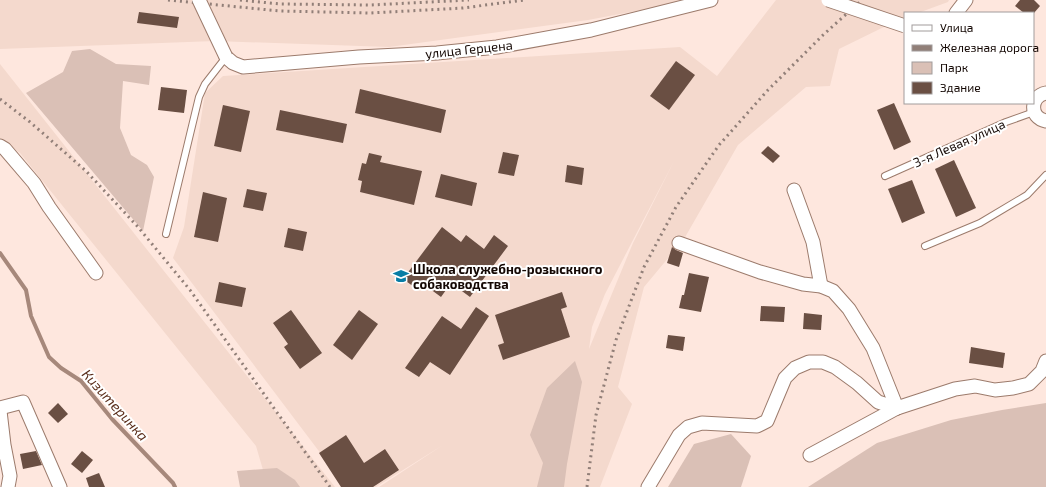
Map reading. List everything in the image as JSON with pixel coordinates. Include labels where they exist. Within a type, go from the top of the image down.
[{"type":"street","points":[[199,0],[226,57]]},
{"type":"street","name":"улица Герцена","points":[[226,57],[233,63],[243,67],[359,57],[437,54],[497,47],[591,30],[711,0]]},
{"type":"street","points":[[828,0],[904,26]]},
{"type":"street","points":[[957,12],[966,0]]},
{"type":"street","points":[[1034,103],[1040,92]]},
{"type":"street","points":[[1031,108],[1038,118],[1045,124]]},
{"type":"street","points":[[0,146],[5,149],[34,183],[49,207],[96,273]]},
{"type":"street","points":[[794,190],[813,242],[821,286]]},
{"type":"street","points":[[679,243],[760,272],[803,284],[821,286],[833,291],[849,309],[873,348],[897,408]]},
{"type":"street","points":[[810,455],[897,408],[955,389],[975,386],[995,390],[1029,384],[1042,371],[1046,361]]},
{"type":"street","points":[[648,487],[678,435],[688,427],[702,423],[757,426],[767,421],[785,378],[795,368],[809,362],[823,362],[835,367],[857,383],[878,402],[897,408]]},
{"type":"street","points":[[8,487],[10,476],[4,445],[0,409],[23,402],[60,487]]},
{"type":"lane","points":[[166,234],[199,98],[205,84],[226,57]]},
{"type":"lane","name":"3-я Левая улица","points":[[885,176],[1026,114],[1031,108]]},
{"type":"lane","points":[[925,246],[987,219],[1027,195],[1046,175]]},
{"type":"shaded area","points":[[0,0],[694,0],[588,20],[389,47],[215,41],[0,49]]},
{"type":"shaded area","name":"Школа служебно-розыскного собаководства","points":[[776,0],[949,0],[948,2],[921,12],[904,12],[904,18],[839,49],[830,86],[806,87],[738,145],[684,239],[644,287],[618,387],[632,404],[600,487],[379,487],[443,445],[376,487],[346,487],[173,258],[184,227],[205,93],[223,76],[680,47],[717,76]],"holes":[[[674,161],[633,243],[589,349],[592,327],[605,294]]]},
{"type":"shaded area","points":[[0,64],[335,487],[268,487],[256,446],[20,153],[0,139]]},
{"type":"green space","points":[[90,49],[116,64],[151,66],[149,85],[123,81],[120,128],[131,155],[147,165],[154,177],[143,231],[26,93],[63,72],[72,51]]},
{"type":"green space","points":[[575,361],[582,382],[564,487],[537,487],[543,463],[530,435],[547,388]]},
{"type":"green space","points":[[1046,403],[1046,487],[808,487],[877,443],[951,420]]},
{"type":"green space","points":[[731,434],[751,456],[741,487],[668,487],[694,444]]},
{"type":"green space","points":[[277,468],[295,480],[300,487],[240,487],[237,471]]},
{"type":"building","points":[[1020,0],[1034,0],[1040,6],[1034,13],[1023,12],[1015,6]]},
{"type":"building","points":[[139,12],[179,17],[177,28],[137,23]]},
{"type":"building","points":[[676,61],[695,75],[669,110],[650,96]]},
{"type":"building","points":[[161,87],[187,90],[184,113],[158,110]]},
{"type":"building","points":[[360,89],[446,110],[441,133],[355,113]]},
{"type":"building","points":[[894,103],[911,142],[894,150],[877,110]]},
{"type":"building","points":[[223,105],[250,111],[241,152],[214,146]]},
{"type":"building","points":[[280,110],[347,124],[343,143],[276,130]]},
{"type":"building","points":[[768,146],[780,156],[773,163],[761,153]]},
{"type":"building","points":[[503,152],[519,155],[514,176],[498,173]]},
{"type":"building","points":[[369,153],[382,156],[380,162],[422,171],[414,205],[360,192],[362,181],[358,180],[362,163],[366,164]]},
{"type":"building","points":[[954,160],[976,208],[956,217],[935,169]]},
{"type":"building","points":[[567,165],[584,168],[582,185],[565,182]]},
{"type":"building","points":[[441,174],[477,183],[472,206],[435,197]]},
{"type":"building","points":[[912,180],[925,213],[902,223],[888,189]]},
{"type":"building","points":[[247,189],[267,193],[263,211],[243,207]]},
{"type":"building","points":[[203,192],[227,198],[218,242],[194,237]]},
{"type":"building","points":[[442,227],[461,242],[466,235],[484,249],[494,235],[508,246],[470,297],[451,283],[441,297],[422,283],[417,289],[403,279]]},
{"type":"building","points":[[288,228],[307,232],[303,251],[284,247]]},
{"type":"building","points":[[672,247],[683,253],[679,267],[667,263]]},
{"type":"building","points":[[689,273],[709,277],[701,312],[679,308],[682,295],[684,295]]},
{"type":"building","points":[[219,282],[246,288],[242,307],[215,302]]},
{"type":"building","points":[[562,292],[567,307],[561,309],[570,337],[503,360],[498,345],[504,343],[495,315]]},
{"type":"building","points":[[761,306],[785,307],[784,322],[760,321]]},
{"type":"building","points":[[476,307],[489,316],[450,375],[430,362],[419,377],[405,368],[442,316],[461,329]]},
{"type":"building","points":[[291,310],[322,353],[300,369],[284,347],[288,344],[273,323]]},
{"type":"building","points":[[359,310],[378,324],[352,360],[333,345]]},
{"type":"building","points":[[804,313],[822,315],[821,330],[803,329]]},
{"type":"building","points":[[668,335],[685,337],[683,351],[666,348]]},
{"type":"building","points":[[971,347],[1005,353],[1003,368],[969,363]]},
{"type":"building","points":[[58,403],[68,414],[58,423],[48,413]]},
{"type":"building","points":[[346,435],[364,463],[385,449],[399,470],[373,487],[341,487],[319,453]]},
{"type":"building","points":[[36,451],[42,465],[23,469],[20,454]]},
{"type":"building","points":[[82,451],[93,460],[82,473],[71,464]]},
{"type":"building","points":[[99,473],[105,487],[89,487],[86,478]]},
{"type":"waterway","name":"Кизитеринка","points":[[0,253],[26,290],[31,316],[49,357],[61,368],[81,381],[112,419],[173,483],[175,487]]},
{"type":"railway","points":[[168,0],[280,11],[370,13],[463,8],[524,0]]},
{"type":"railway","points":[[240,0],[280,4],[371,5],[469,0]]},
{"type":"railway","points":[[587,487],[596,415],[616,340],[644,267],[676,207],[719,145],[768,90],[823,35],[862,0]]},
{"type":"railway","points":[[0,99],[30,122],[86,171],[138,227],[190,290],[330,487]]},
{"type":"place","name":"Школа служебно-розыскного собаководства","points":[[401,276]]}]
